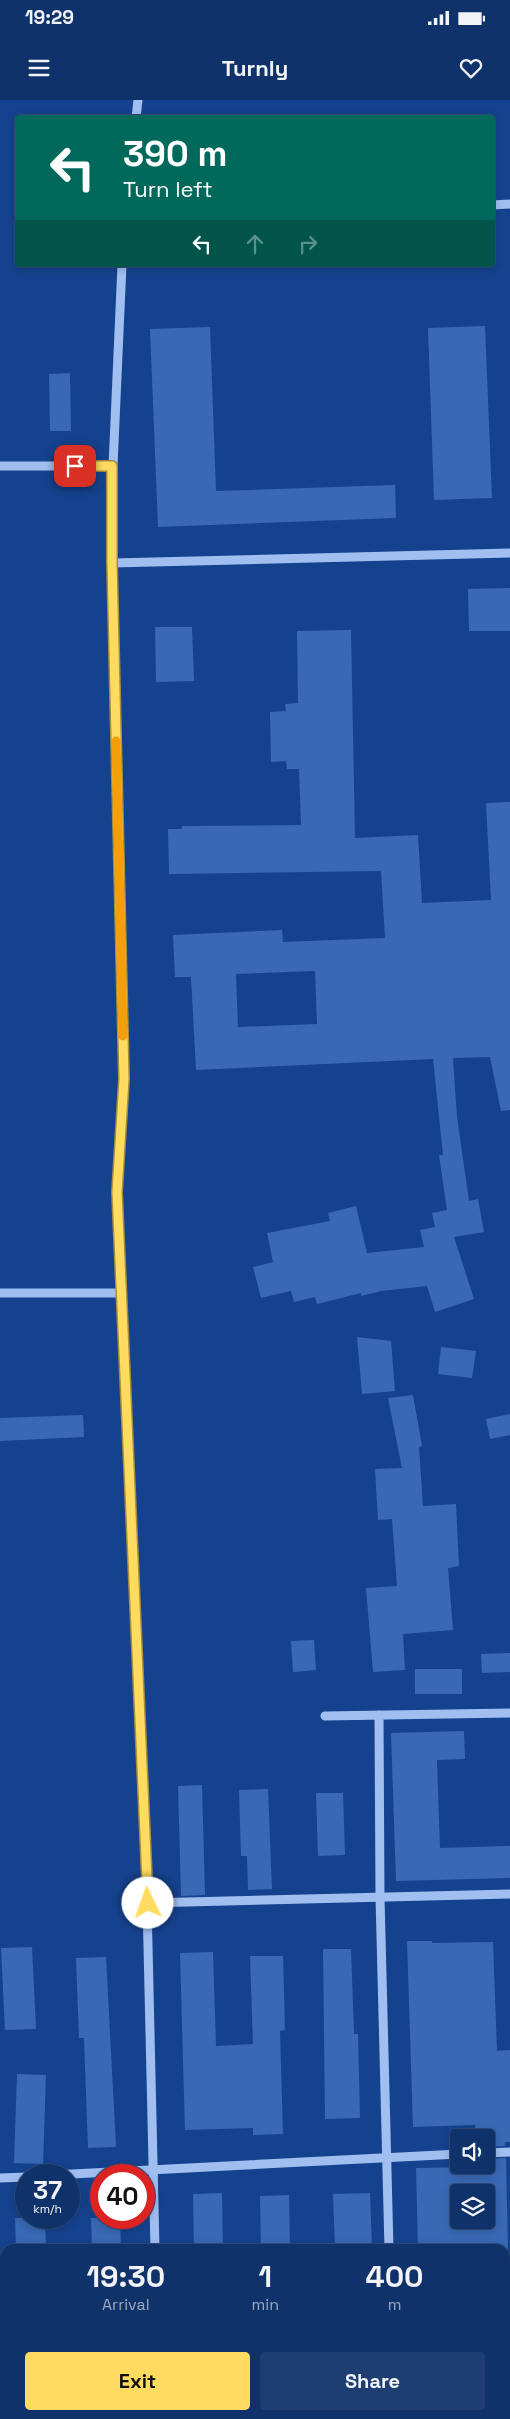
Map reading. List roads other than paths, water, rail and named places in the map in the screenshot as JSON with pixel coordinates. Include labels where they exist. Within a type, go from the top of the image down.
[{"type":"street","points":[[136,115],[138,100]]},
{"type":"street","points":[[495,204],[510,204]]},
{"type":"street","points":[[122,267],[112,466],[112,563],[124,1079],[117,1192],[148,1903],[152,2164]]},
{"type":"street","points":[[0,466],[112,466]]},
{"type":"street","points":[[112,563],[510,552]]},
{"type":"street","points":[[0,1292],[121,1293]]},
{"type":"street","points":[[325,1716],[510,1713]]},
{"type":"street","points":[[379,1715],[380,1897],[389,2244]]},
{"type":"street","points":[[148,1903],[510,1894]]},
{"type":"street","points":[[495,2153],[510,2152]]},
{"type":"street","points":[[155,2169],[450,2154]]},
{"type":"street","points":[[0,2178],[15,2177]]},
{"type":"street","points":[[154,2229],[155,2244]]}]
